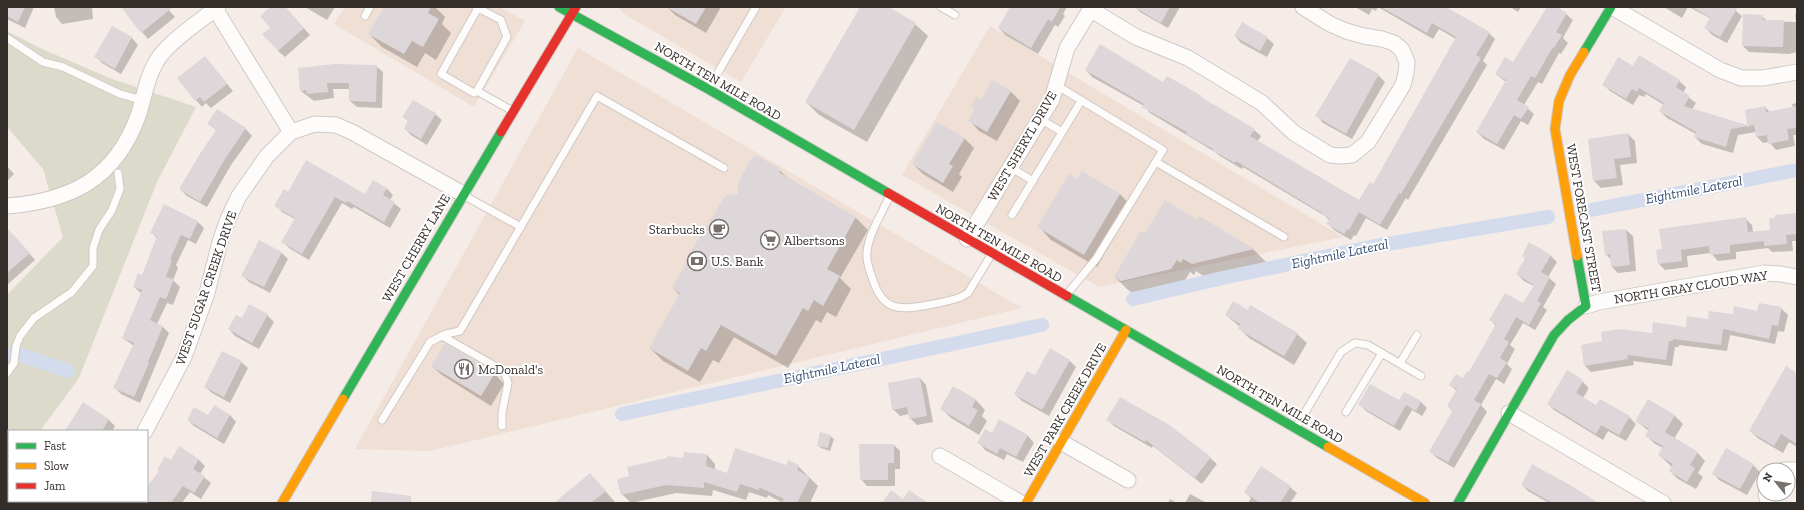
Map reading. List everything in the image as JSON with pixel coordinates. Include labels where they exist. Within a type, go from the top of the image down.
[{"type":"main road","name":"NORTH TEN MILE ROAD","points":[[559,7],[574,10],[890,195],[1425,503]]},
{"type":"main road","name":"WEST FORECAST STREET","points":[[1458,503],[1554,335],[1568,320],[1586,306],[1555,129],[1559,101],[1564,88],[1570,75],[1611,7]]},
{"type":"main road","name":"WEST CHERRY LANE","points":[[282,503],[463,194],[574,10]]},
{"type":"main road","name":"WEST PARK CREEK DRIVE","points":[[1026,503],[1126,330]]},
{"type":"street","points":[[1091,8],[1136,37],[1188,58],[1262,103],[1294,133],[1330,155],[1352,155],[1368,142],[1403,85],[1407,62],[1402,50],[1394,43],[1346,31],[1330,24],[1302,7]]},
{"type":"street","points":[[1611,7],[1720,70],[1741,78],[1763,78],[1797,72]]},
{"type":"street","points":[[7,206],[47,201],[64,196],[91,181],[103,171],[124,147],[138,115],[147,83],[161,56],[216,8],[291,132]]},
{"type":"street","name":"WEST SHERYL DRIVE","points":[[967,239],[1052,99],[1067,48],[1091,8]]},
{"type":"street","name":"WEST SUGAR CREEK DRIVE","points":[[146,430],[184,357],[207,293],[220,242],[228,219],[239,196],[267,156],[291,132],[315,124],[336,125],[352,132],[463,194]]},
{"type":"street","name":"NORTH GRAY CLOUD WAY","points":[[1586,306],[1599,302],[1764,273],[1797,277]]},
{"type":"street","points":[[1509,413],[1663,503]]},
{"type":"street","points":[[1061,442],[1128,480]]},
{"type":"street","points":[[940,456],[1021,503]]},
{"type":"lane","points":[[365,16],[370,7]]},
{"type":"lane","points":[[708,89],[756,7]]},
{"type":"lane","points":[[942,7],[955,15]]},
{"type":"lane","points":[[477,91],[507,37],[501,20],[477,8],[440,74],[474,93],[477,91],[513,111]]},
{"type":"lane","points":[[7,38],[43,62],[64,67],[120,94],[142,100]]},
{"type":"lane","points":[[1056,85],[1162,150],[1096,259],[1065,296]]},
{"type":"lane","points":[[382,420],[430,342],[442,336],[460,331],[597,96],[724,168]]},
{"type":"lane","points":[[1012,215],[1081,101]]},
{"type":"lane","points":[[1040,119],[1062,132]]},
{"type":"lane","points":[[1156,162],[1284,237]]},
{"type":"lane","points":[[1010,167],[1032,181]]},
{"type":"lane","points":[[7,373],[14,363],[16,346],[20,336],[34,318],[72,292],[93,266],[93,248],[99,230],[112,210],[120,189],[118,173]]},
{"type":"lane","points":[[463,194],[521,227]]},
{"type":"lane","points":[[890,195],[870,241],[867,254],[871,274],[880,295],[886,302],[897,308],[908,309],[961,297],[968,292],[992,254]]},
{"type":"lane","points":[[1400,363],[1417,335]]},
{"type":"lane","points":[[442,336],[493,365],[505,374],[508,383],[502,413],[502,426]]},
{"type":"lane","points":[[1296,428],[1341,352],[1355,343],[1368,344],[1421,376]]},
{"type":"lane","points":[[1346,412],[1382,353]]},
{"type":"shaded area","points":[[345,7],[500,7],[525,21],[474,107],[334,24]]},
{"type":"shaded area","points":[[618,7],[786,7],[741,82],[624,14]]},
{"type":"shaded area","points":[[990,26],[1343,237],[1099,287],[902,175]]},
{"type":"shaded area","points":[[7,31],[40,48],[112,79],[196,107],[157,182],[79,378],[41,430],[8,430],[7,471],[7,295],[63,237],[43,169],[7,127]]},
{"type":"shaded area","points":[[578,48],[1022,308],[430,451],[355,449]]},
{"type":"building","points":[[7,7],[25,7],[18,22],[7,16]]},
{"type":"building","points":[[121,7],[173,7],[141,33]]},
{"type":"building","points":[[270,7],[285,7],[304,28],[278,51],[262,34],[270,28],[260,16]]},
{"type":"building","points":[[384,7],[431,7],[428,13],[439,19],[423,47],[412,41],[404,54],[368,34]]},
{"type":"building","points":[[666,7],[706,7],[696,24]]},
{"type":"building","points":[[860,7],[889,7],[916,23],[854,130],[805,102]]},
{"type":"building","points":[[1010,7],[1060,7],[1052,22],[1048,19],[1031,48],[998,28]]},
{"type":"building","points":[[1134,7],[1170,7],[1161,23]]},
{"type":"building","points":[[1381,7],[1446,7],[1490,32],[1476,55],[1481,58],[1401,194],[1399,193],[1380,225],[1359,212],[1349,230],[1347,229],[1344,234],[1326,224],[1330,219],[1322,213],[1236,161],[1235,163],[1212,150],[1213,149],[1186,134],[1187,132],[1142,107],[1144,104],[1085,70],[1100,44],[1163,82],[1167,76],[1202,96],[1201,97],[1255,129],[1250,136],[1359,200],[1370,182],[1373,184],[1456,37],[1432,23],[1427,33]]},
{"type":"building","points":[[1547,7],[1557,7],[1567,13],[1556,32],[1562,35],[1554,48],[1553,47],[1535,78],[1531,76],[1517,100],[1529,107],[1521,119],[1514,115],[1497,144],[1476,132],[1506,80],[1495,74],[1505,57],[1513,62]]},
{"type":"building","points":[[1692,7],[1738,7],[1720,37],[1704,28],[1710,18]]},
{"type":"building","points":[[1743,14],[1763,15],[1763,20],[1784,20],[1783,47],[1742,46]]},
{"type":"building","points":[[1242,22],[1268,37],[1260,51],[1234,36]]},
{"type":"building","points":[[112,26],[132,37],[115,69],[94,57]]},
{"type":"building","points":[[1639,55],[1680,80],[1676,87],[1690,96],[1684,106],[1747,125],[1745,110],[1765,106],[1766,112],[1797,106],[1797,128],[1787,129],[1789,140],[1768,144],[1767,135],[1756,137],[1754,125],[1731,129],[1726,147],[1694,137],[1696,132],[1659,111],[1664,103],[1639,88],[1637,92],[1632,89],[1626,99],[1602,85],[1618,57],[1633,66]]},
{"type":"building","points":[[205,56],[227,84],[204,102],[200,97],[195,101],[177,78]]},
{"type":"building","points":[[1350,58],[1379,74],[1346,134],[1315,116]]},
{"type":"building","points":[[334,64],[377,65],[376,102],[349,101],[349,83],[327,83],[328,92],[307,94],[306,90],[300,91],[298,68]]},
{"type":"building","points":[[992,80],[1011,91],[987,132],[968,121],[975,109],[971,106],[976,97],[981,100]]},
{"type":"building","points":[[413,100],[436,113],[421,139],[404,129],[408,121],[402,117]]},
{"type":"building","points":[[217,109],[246,128],[225,159],[200,202],[179,189],[216,130],[207,124]]},
{"type":"building","points":[[937,122],[965,138],[949,164],[953,166],[943,183],[912,164]]},
{"type":"building","points":[[1628,133],[1631,157],[1614,159],[1617,178],[1593,181],[1588,139]]},
{"type":"building","name":"Albertsons","points":[[756,155],[779,168],[780,173],[856,217],[827,269],[840,276],[823,306],[814,300],[808,311],[803,308],[776,356],[721,325],[706,351],[701,348],[688,371],[649,348],[680,293],[672,288],[686,263],[686,259],[726,195],[738,194],[738,183],[752,158]]},
{"type":"building","points":[[306,160],[365,194],[373,180],[387,188],[383,195],[395,202],[384,222],[347,201],[346,203],[335,197],[302,254],[281,242],[295,218],[274,206],[284,189],[288,192]]},
{"type":"building","points":[[1082,171],[1120,194],[1084,255],[1037,227],[1069,174],[1077,179]]},
{"type":"building","points":[[1165,200],[1197,220],[1199,216],[1254,249],[1192,264],[1183,259],[1181,263],[1177,260],[1171,269],[1121,281],[1114,277],[1141,231],[1145,233]]},
{"type":"building","points":[[164,204],[198,221],[190,239],[181,235],[170,259],[172,260],[166,277],[174,279],[166,299],[160,297],[150,320],[163,326],[134,397],[113,388],[134,343],[122,338],[142,290],[133,287],[138,273],[142,275],[157,236],[150,233]]},
{"type":"building","points":[[1797,213],[1797,234],[1786,235],[1787,244],[1764,246],[1764,241],[1730,245],[1730,253],[1710,255],[1709,246],[1681,250],[1682,261],[1658,264],[1656,250],[1662,249],[1659,229],[1746,217],[1748,232],[1770,230],[1769,218],[1775,218],[1775,215]]},
{"type":"building","points":[[7,228],[30,253],[7,273]]},
{"type":"building","points":[[1626,229],[1630,265],[1611,267],[1610,254],[1605,255],[1602,231]]},
{"type":"building","points":[[259,240],[282,252],[264,287],[241,276]]},
{"type":"building","points":[[1529,242],[1551,255],[1541,272],[1550,277],[1537,301],[1541,303],[1529,325],[1516,317],[1504,339],[1509,342],[1500,358],[1507,362],[1497,378],[1489,374],[1474,400],[1481,404],[1448,462],[1429,452],[1453,410],[1447,406],[1457,389],[1449,385],[1456,374],[1463,378],[1467,371],[1469,372],[1496,324],[1489,320],[1505,293],[1523,303],[1534,285],[1516,274],[1525,258],[1522,256]]},
{"type":"building","points":[[1233,301],[1248,310],[1250,305],[1298,333],[1284,356],[1238,329],[1240,324],[1225,315]]},
{"type":"building","points":[[1759,303],[1782,307],[1778,326],[1772,325],[1769,339],[1723,329],[1721,345],[1673,339],[1673,341],[1669,341],[1666,360],[1627,355],[1628,359],[1584,366],[1581,345],[1602,341],[1601,332],[1620,329],[1652,333],[1653,322],[1686,327],[1687,316],[1708,319],[1709,311],[1733,314],[1734,306],[1757,311]]},
{"type":"building","points":[[249,304],[268,314],[252,343],[228,329],[236,315],[242,318]]},
{"type":"building","name":"McDonald's","points":[[445,343],[495,373],[481,396],[431,366]]},
{"type":"building","points":[[1050,348],[1070,360],[1042,410],[1014,394],[1027,371],[1035,375]]},
{"type":"building","points":[[222,351],[242,361],[224,397],[204,387]]},
{"type":"building","points":[[1786,366],[1797,373],[1797,444],[1781,434],[1774,446],[1749,431]]},
{"type":"building","points":[[1567,370],[1582,379],[1582,383],[1576,393],[1596,405],[1600,399],[1630,416],[1619,435],[1601,425],[1596,434],[1547,404]]},
{"type":"building","points":[[920,377],[927,416],[909,419],[907,407],[892,410],[888,383]]},
{"type":"building","points":[[1370,384],[1399,400],[1404,392],[1421,401],[1416,411],[1406,405],[1394,426],[1358,405]]},
{"type":"building","points":[[953,386],[976,399],[972,407],[978,410],[969,426],[940,409]]},
{"type":"building","points":[[1120,397],[1168,424],[1211,457],[1195,478],[1146,440],[1145,442],[1106,420]]},
{"type":"building","points":[[1648,399],[1675,415],[1665,432],[1698,452],[1690,465],[1695,468],[1687,482],[1669,471],[1673,464],[1658,455],[1663,446],[1645,436],[1649,429],[1635,421]]},
{"type":"building","points":[[83,402],[109,419],[103,430],[66,430]]},
{"type":"building","points":[[214,405],[230,415],[217,438],[187,420],[194,407],[208,415]]},
{"type":"building","points":[[999,419],[1028,435],[1016,457],[1000,448],[997,454],[977,443],[985,429],[992,433]]},
{"type":"building","points":[[820,432],[831,435],[828,448],[817,446]]},
{"type":"building","points":[[859,444],[894,444],[894,463],[888,463],[888,480],[860,480]]},
{"type":"building","points":[[179,446],[199,459],[193,469],[205,476],[194,493],[183,486],[171,503],[147,503],[148,486],[159,471],[157,470],[165,456],[171,460]]},
{"type":"building","points":[[735,448],[786,465],[788,460],[799,465],[797,470],[810,477],[797,503],[781,503],[784,499],[759,487],[759,490],[740,484],[737,492],[704,482],[704,488],[666,485],[621,495],[617,479],[629,476],[627,467],[667,458],[667,456],[683,458],[684,452],[707,454],[706,466],[727,473]]},
{"type":"building","points":[[1726,448],[1754,464],[1740,489],[1712,474]]},
{"type":"building","points":[[1532,464],[1599,503],[1552,503],[1521,485]]},
{"type":"building","points":[[1261,466],[1291,486],[1280,503],[1260,503],[1244,492]]},
{"type":"building","points":[[590,473],[606,491],[591,503],[554,503]]},
{"type":"building","points":[[891,490],[903,499],[909,490],[928,503],[882,503]]},
{"type":"building","points":[[372,491],[411,496],[411,503],[371,503]]},
{"type":"waterway","name":"Eightmile Lateral","points":[[1591,210],[1797,170]]},
{"type":"waterway","name":"Eightmile Lateral","points":[[1133,299],[1218,279],[1375,246],[1548,217]]},
{"type":"waterway","name":"Eightmile Lateral","points":[[622,414],[1042,325]]},
{"type":"waterway","name":"Eightmile Lateral","points":[[7,354],[21,355],[68,371]]},
{"type":"traffic: fast","points":[[559,7],[708,89],[888,193]]},
{"type":"traffic: fast","points":[[1584,52],[1611,7]]},
{"type":"traffic: fast","points":[[343,399],[501,132]]},
{"type":"traffic: fast","points":[[1458,503],[1554,335],[1568,320],[1586,306],[1577,256]]},
{"type":"traffic: fast","points":[[1067,296],[1328,447]]},
{"type":"traffic: slow","points":[[1577,256],[1555,129],[1559,101],[1570,75],[1584,52]]},
{"type":"traffic: slow","points":[[1026,503],[1126,330]]},
{"type":"traffic: slow","points":[[282,503],[343,399]]},
{"type":"traffic: slow","points":[[1328,447],[1425,503]]},
{"type":"traffic: jam","points":[[501,132],[576,7]]},
{"type":"traffic: jam","points":[[888,193],[1067,296]]},
{"type":"place","name":"Starbucks","points":[[719,229]]},
{"type":"place","name":"Albertsons","points":[[770,240]]},
{"type":"place","name":"U.S. Bank","points":[[697,261]]},
{"type":"place","name":"McDonald's","points":[[464,369]]}]
